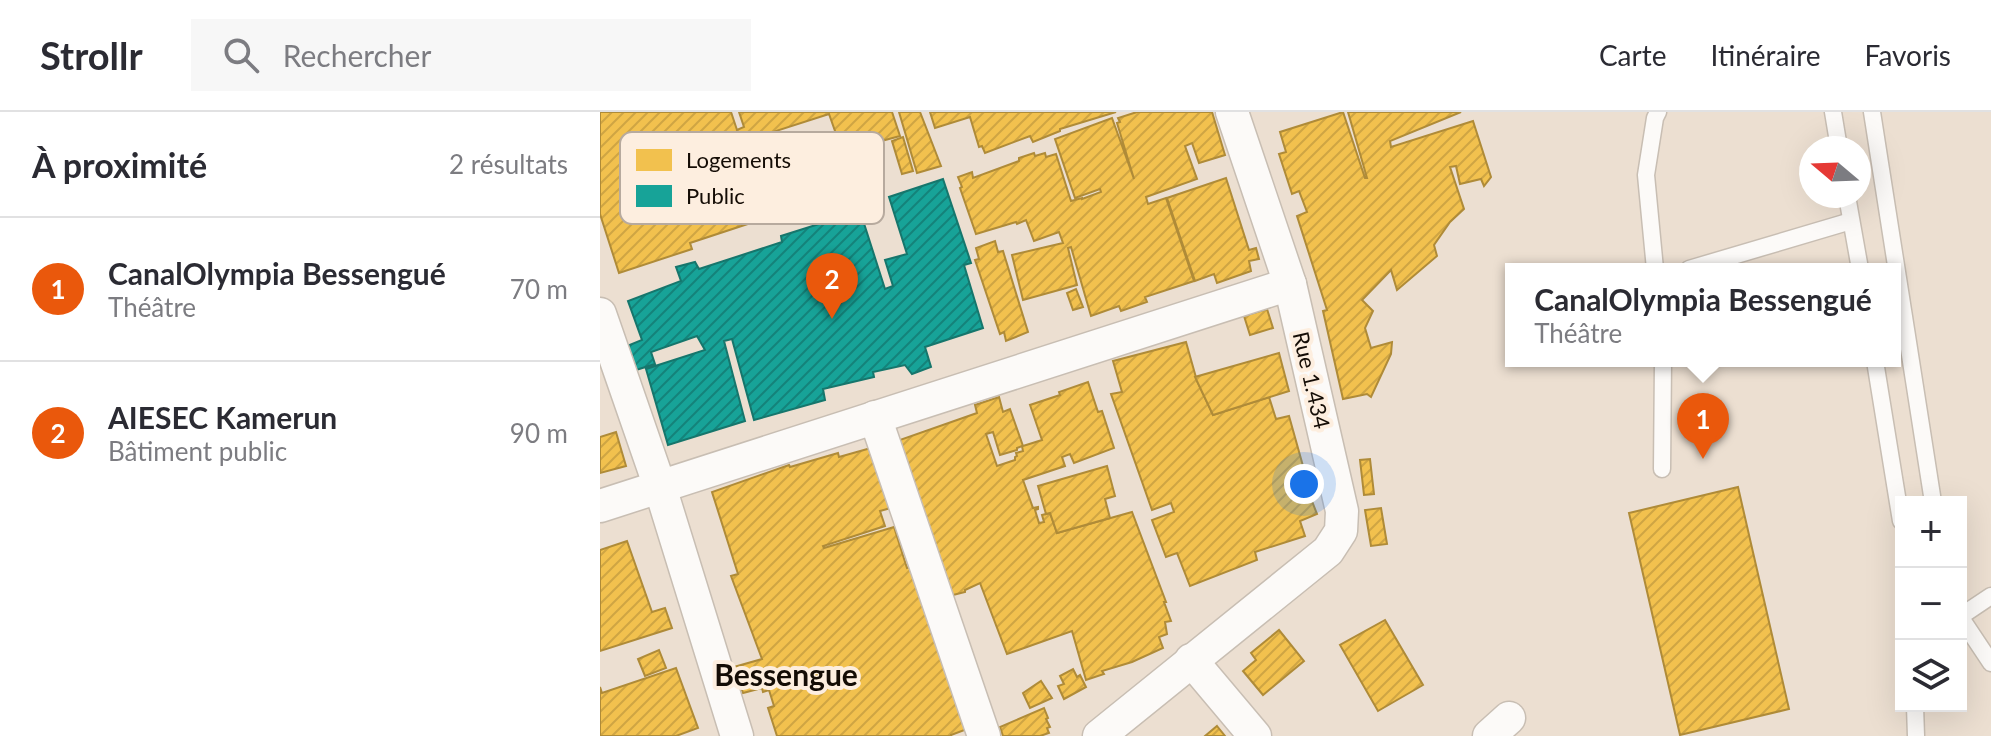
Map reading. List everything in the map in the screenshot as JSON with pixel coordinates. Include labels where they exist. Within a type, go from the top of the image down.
[{"type":"street","name":"Rue 1.434","points":[[1099,736],[1328,551],[1341,531],[1342,511],[1290,284],[1232,112]]},
{"type":"street","points":[[600,506],[1290,284]]},
{"type":"street","points":[[600,314],[660,487],[737,736]]},
{"type":"street","points":[[875,417],[984,736]]},
{"type":"street","points":[[1191,660],[1255,736]]},
{"type":"lane","points":[[1654,263],[1646,175],[1658,112]]},
{"type":"lane","points":[[1833,112],[1837,136]]},
{"type":"lane","points":[[1872,112],[1896,263]]},
{"type":"lane","points":[[1849,208],[1859,263]]},
{"type":"lane","points":[[1709,263],[1851,221]]},
{"type":"lane","points":[[1901,297],[1932,496]]},
{"type":"lane","points":[[1662,469],[1663,367]]},
{"type":"lane","points":[[1876,367],[1897,496]]},
{"type":"lane","points":[[1967,613],[1991,596]]},
{"type":"lane","points":[[1967,626],[1991,663]]},
{"type":"lane","points":[[1915,712],[1916,736]]},
{"type":"building: Logements","points":[[600,112],[731,112],[737,130],[744,127],[739,112],[892,112],[900,136],[884,140],[884,132],[835,132],[829,114],[773,132],[620,132],[620,224],[748,224],[690,243],[692,249],[619,273],[600,214]]},
{"type":"building: Logements","points":[[899,112],[920,112],[941,166],[917,173]]},
{"type":"building: Logements","points":[[930,112],[1116,112],[1060,129],[1033,142],[1030,136],[985,153],[982,146],[979,147],[970,117],[935,128]]},
{"type":"building: Logements","points":[[1137,112],[1212,112],[1225,155],[1199,163],[1192,143],[1185,146],[1197,179],[1146,197],[1148,204],[1166,198],[1194,281],[1145,297],[1147,302],[1121,311],[1119,306],[1091,316],[1071,247],[1068,248],[1077,285],[1023,300],[1012,255],[1063,243],[1059,232],[1034,241],[1026,220],[976,234],[958,177],[972,172],[973,178],[1034,153],[1035,156],[1045,153],[1046,157],[1056,154],[1071,201],[1082,199],[1101,192],[1100,189],[1075,198],[1055,139],[1112,118],[1134,179],[1117,123],[1120,122],[1118,118]]},
{"type":"building: Logements","points":[[1343,112],[1365,178],[1348,112],[1461,112],[1390,141],[1391,147],[1473,121],[1491,177],[1484,186],[1481,179],[1460,184],[1456,166],[1450,167],[1464,209],[1450,222],[1434,245],[1437,256],[1397,290],[1391,270],[1362,300],[1373,311],[1365,328],[1371,348],[1392,342],[1391,354],[1371,397],[1367,394],[1343,399],[1323,311],[1327,310],[1297,216],[1307,212],[1299,191],[1292,194],[1279,154],[1286,152],[1280,132]]},
{"type":"building: Logements","points":[[903,137],[913,171],[902,174],[892,141]]},
{"type":"building: Logements","points":[[1226,178],[1249,250],[1256,248],[1259,259],[1249,261],[1251,271],[1217,283],[1214,274],[1195,281],[1167,198]]},
{"type":"building: Logements","points":[[995,241],[998,252],[1003,251],[1028,332],[1006,341],[1004,332],[1000,334],[975,260],[979,259],[976,248]]},
{"type":"building: Logements","points":[[1076,289],[1083,307],[1073,310],[1067,293]]},
{"type":"building: Logements","points":[[1267,309],[1273,328],[1250,335],[1244,316]]},
{"type":"building: Logements","points":[[1186,342],[1197,381],[1213,415],[1269,397],[1276,419],[1289,416],[1303,466],[1299,468],[1317,514],[1300,521],[1305,536],[1255,552],[1257,560],[1190,586],[1177,553],[1166,557],[1152,520],[1174,512],[1171,503],[1152,510],[1111,394],[1122,392],[1113,361]]},
{"type":"building: Logements","points":[[1279,353],[1289,391],[1213,415],[1195,377]]},
{"type":"building: Logements","points":[[1088,382],[1114,448],[1074,463],[1070,454],[1062,457],[1065,466],[1023,480],[1033,508],[1038,507],[1035,510],[1039,523],[1044,522],[1042,515],[1050,513],[1057,533],[1132,512],[1171,621],[1165,622],[1167,634],[1159,637],[1163,648],[1086,680],[1072,631],[1007,654],[980,583],[965,592],[945,597],[894,442],[977,413],[975,405],[999,397],[1003,412],[1010,409],[1023,446],[1042,440],[1030,405],[1060,395],[1059,392]],"holes":[[[993,432],[1000,455],[1022,446],[1023,451],[1016,453],[1015,460],[997,466],[986,434]]]},
{"type":"building: Logements","points":[[616,432],[626,466],[600,473],[600,437]]},
{"type":"building: Logements","points":[[878,446],[898,506],[880,511],[885,526],[823,546],[894,527],[907,568],[918,565],[970,728],[951,736],[777,736],[768,708],[774,706],[769,690],[763,692],[762,688],[743,693],[734,667],[762,659],[731,576],[738,574],[712,492],[789,465],[838,453],[839,457]]},
{"type":"building: Logements","points":[[1370,459],[1374,494],[1364,495],[1360,460]]},
{"type":"building: Logements","points":[[1107,466],[1115,496],[1105,499],[1110,518],[1057,533],[1050,513],[1046,514],[1038,486]]},
{"type":"building: Logements","points":[[1738,487],[1789,709],[1680,735],[1629,513]]},
{"type":"building: Logements","points":[[1381,508],[1387,544],[1371,546],[1365,510]]},
{"type":"building: Logements","points":[[627,541],[652,612],[665,608],[672,628],[600,651],[600,550]]},
{"type":"building: Logements","points":[[1385,620],[1423,685],[1378,711],[1340,645]]},
{"type":"building: Logements","points":[[1279,630],[1304,661],[1263,695],[1243,671],[1256,660],[1251,653]]},
{"type":"building: Logements","points":[[659,650],[666,668],[645,676],[638,659]]},
{"type":"building: Logements","points":[[676,668],[698,728],[676,736],[600,736],[600,687],[602,693]]},
{"type":"building: Logements","points":[[1073,669],[1086,687],[1064,699],[1058,686],[1064,684],[1060,676]]},
{"type":"building: Logements","points":[[1041,681],[1052,698],[1030,708],[1023,693]]},
{"type":"building: Logements","points":[[1044,708],[1049,733],[1040,736],[1003,736],[1000,727]]},
{"type":"building: Logements","points":[[1217,726],[1225,736],[1205,736]]},
{"type":"building: Public","points":[[943,179],[971,263],[964,265],[983,328],[925,347],[931,367],[912,374],[905,365],[873,372],[874,377],[823,389],[825,400],[754,420],[732,339],[724,341],[745,421],[668,445],[646,369],[705,350],[697,336],[651,352],[655,364],[636,370],[627,346],[642,340],[628,301],[681,281],[676,267],[695,262],[699,269],[782,242],[781,236],[819,224],[864,224],[885,289],[893,286],[885,260],[907,254],[889,197]]},
{"type":"place","name":"AIESEC Kamerun","points":[[832,319]]},
{"type":"place","name":"CanalOlympia Bessengué","points":[[1703,459]]},
{"type":"district","name":"Bessengue","points":[[786,674]]}]
